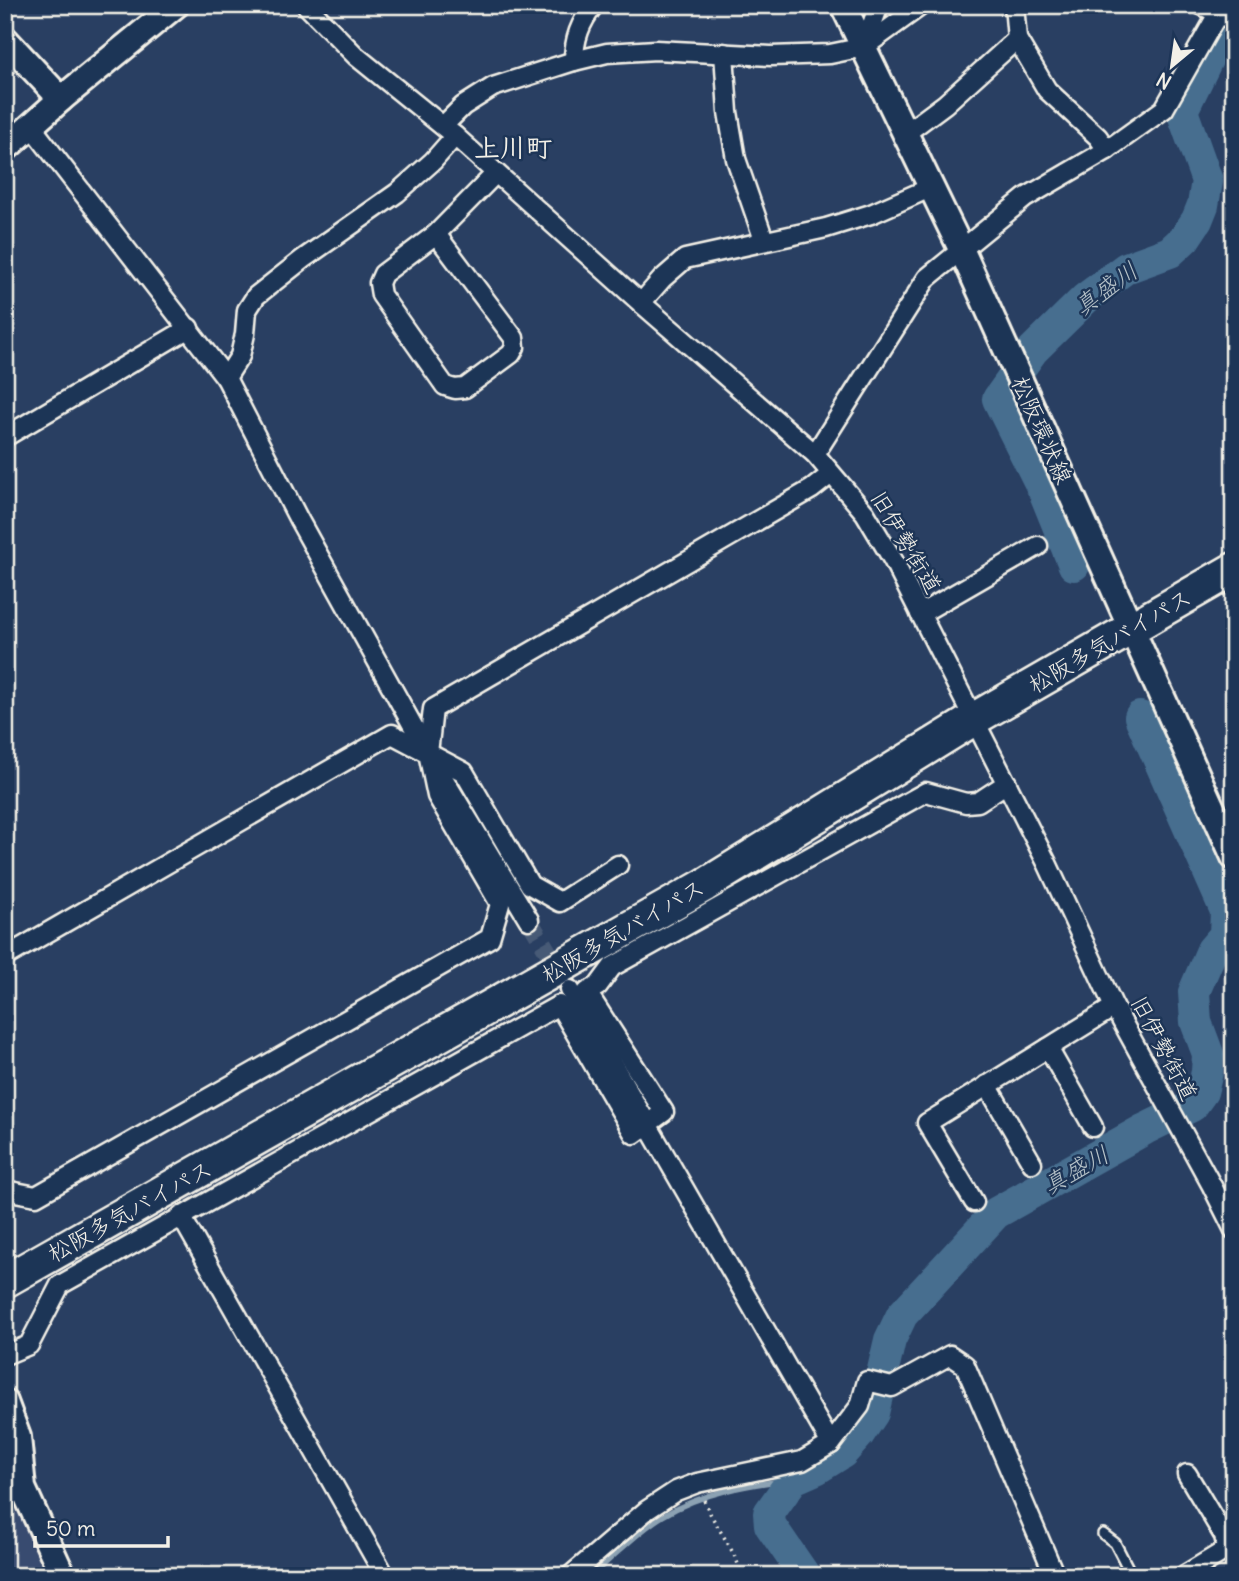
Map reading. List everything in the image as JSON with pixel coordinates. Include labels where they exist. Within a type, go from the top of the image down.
[{"type":"highway","name":"松阪多気バイパス","points":[[5,1281],[705,885],[974,719],[1234,569]]},
{"type":"main road","points":[[5,149],[61,99],[176,5]]},
{"type":"main road","name":"松阪環状線","points":[[843,5],[962,251],[1234,858]]},
{"type":"main road","points":[[5,39],[61,99]]},
{"type":"main road","points":[[5,1402],[18,1437],[14,1494],[63,1576]]},
{"type":"street","name":"旧伊勢街道","points":[[306,5],[356,56],[449,131],[815,454],[864,513],[893,560],[1007,783],[1114,1007],[1234,1230]]},
{"type":"street","points":[[574,61],[574,41],[594,5]]},
{"type":"street","points":[[864,47],[879,5]]},
{"type":"street","points":[[226,378],[240,356],[247,310],[256,296],[413,180],[449,131],[463,106],[493,87],[574,61],[628,51],[794,56],[830,54],[864,47],[922,5]]},
{"type":"street","points":[[1013,5],[1017,39],[1047,90],[1098,137],[1107,150]]},
{"type":"street","points":[[815,454],[915,294],[928,278],[1025,198],[1107,150],[1164,109],[1226,13],[1201,5]]},
{"type":"street","points":[[906,133],[945,104],[1017,39]]},
{"type":"street","points":[[724,53],[728,113],[736,159],[764,240]]},
{"type":"street","points":[[31,126],[226,378],[305,531],[428,753],[529,920]]},
{"type":"street","points":[[436,234],[514,338],[515,347],[511,354],[465,388],[445,386],[381,295],[379,283],[383,274],[436,234],[496,173]]},
{"type":"street","points":[[641,303],[662,279],[685,259],[826,228],[871,214],[932,187]]},
{"type":"street","points":[[5,437],[189,328]]},
{"type":"street","points":[[5,1190],[36,1196],[490,938],[500,904],[437,796],[428,753],[433,709],[812,489],[831,474]]},
{"type":"street","points":[[920,614],[1038,546]]},
{"type":"street","points":[[5,957],[392,734],[464,772],[530,885],[560,902],[618,865]]},
{"type":"street","points":[[5,1355],[29,1345],[60,1285],[559,1005],[634,1133],[649,1125],[664,1112],[587,992],[598,986],[612,967],[926,792],[967,803],[978,802],[1007,783]]},
{"type":"street","points":[[570,990],[831,1444]]},
{"type":"street","points":[[974,1202],[927,1122],[1114,1007]]},
{"type":"street","points":[[1048,1048],[1093,1127]]},
{"type":"street","points":[[987,1085],[1032,1163]]},
{"type":"street","points":[[181,1216],[385,1576]]},
{"type":"street","points":[[570,1576],[647,1510],[676,1491],[697,1483],[802,1461],[831,1444],[860,1406],[867,1381],[892,1387],[950,1355],[965,1365],[1055,1576]]},
{"type":"street","points":[[1182,1576],[1231,1547],[1186,1474]]},
{"type":"lane","points":[[1103,1534],[1115,1542],[1132,1576]]},
{"type":"path","points":[[707,1510],[728,1543],[742,1576]]},
{"type":"shaded area","points":[[5,1418],[67,1576],[5,1576]]},
{"type":"waterway","name":"真盛川","points":[[1074,565],[1044,491],[998,399],[1033,350],[1086,298],[1126,268],[1170,252],[1185,238],[1197,220],[1207,181],[1182,111],[1222,29],[1234,17]]},
{"type":"waterway","name":"真盛川","points":[[805,1576],[770,1525],[769,1513],[793,1479],[842,1453],[859,1434],[873,1413],[890,1340],[902,1315],[996,1213],[1145,1129],[1192,1106],[1202,1092],[1208,1054],[1196,1022],[1194,992],[1212,950],[1225,935],[1226,911],[1140,717]]},
{"type":"waterway","points":[[591,1576],[645,1529],[678,1508],[710,1495],[793,1479]]},
{"type":"tunnel","points":[[529,920],[562,975]]},
{"type":"district","name":"上川町","points":[[513,148]]}]
